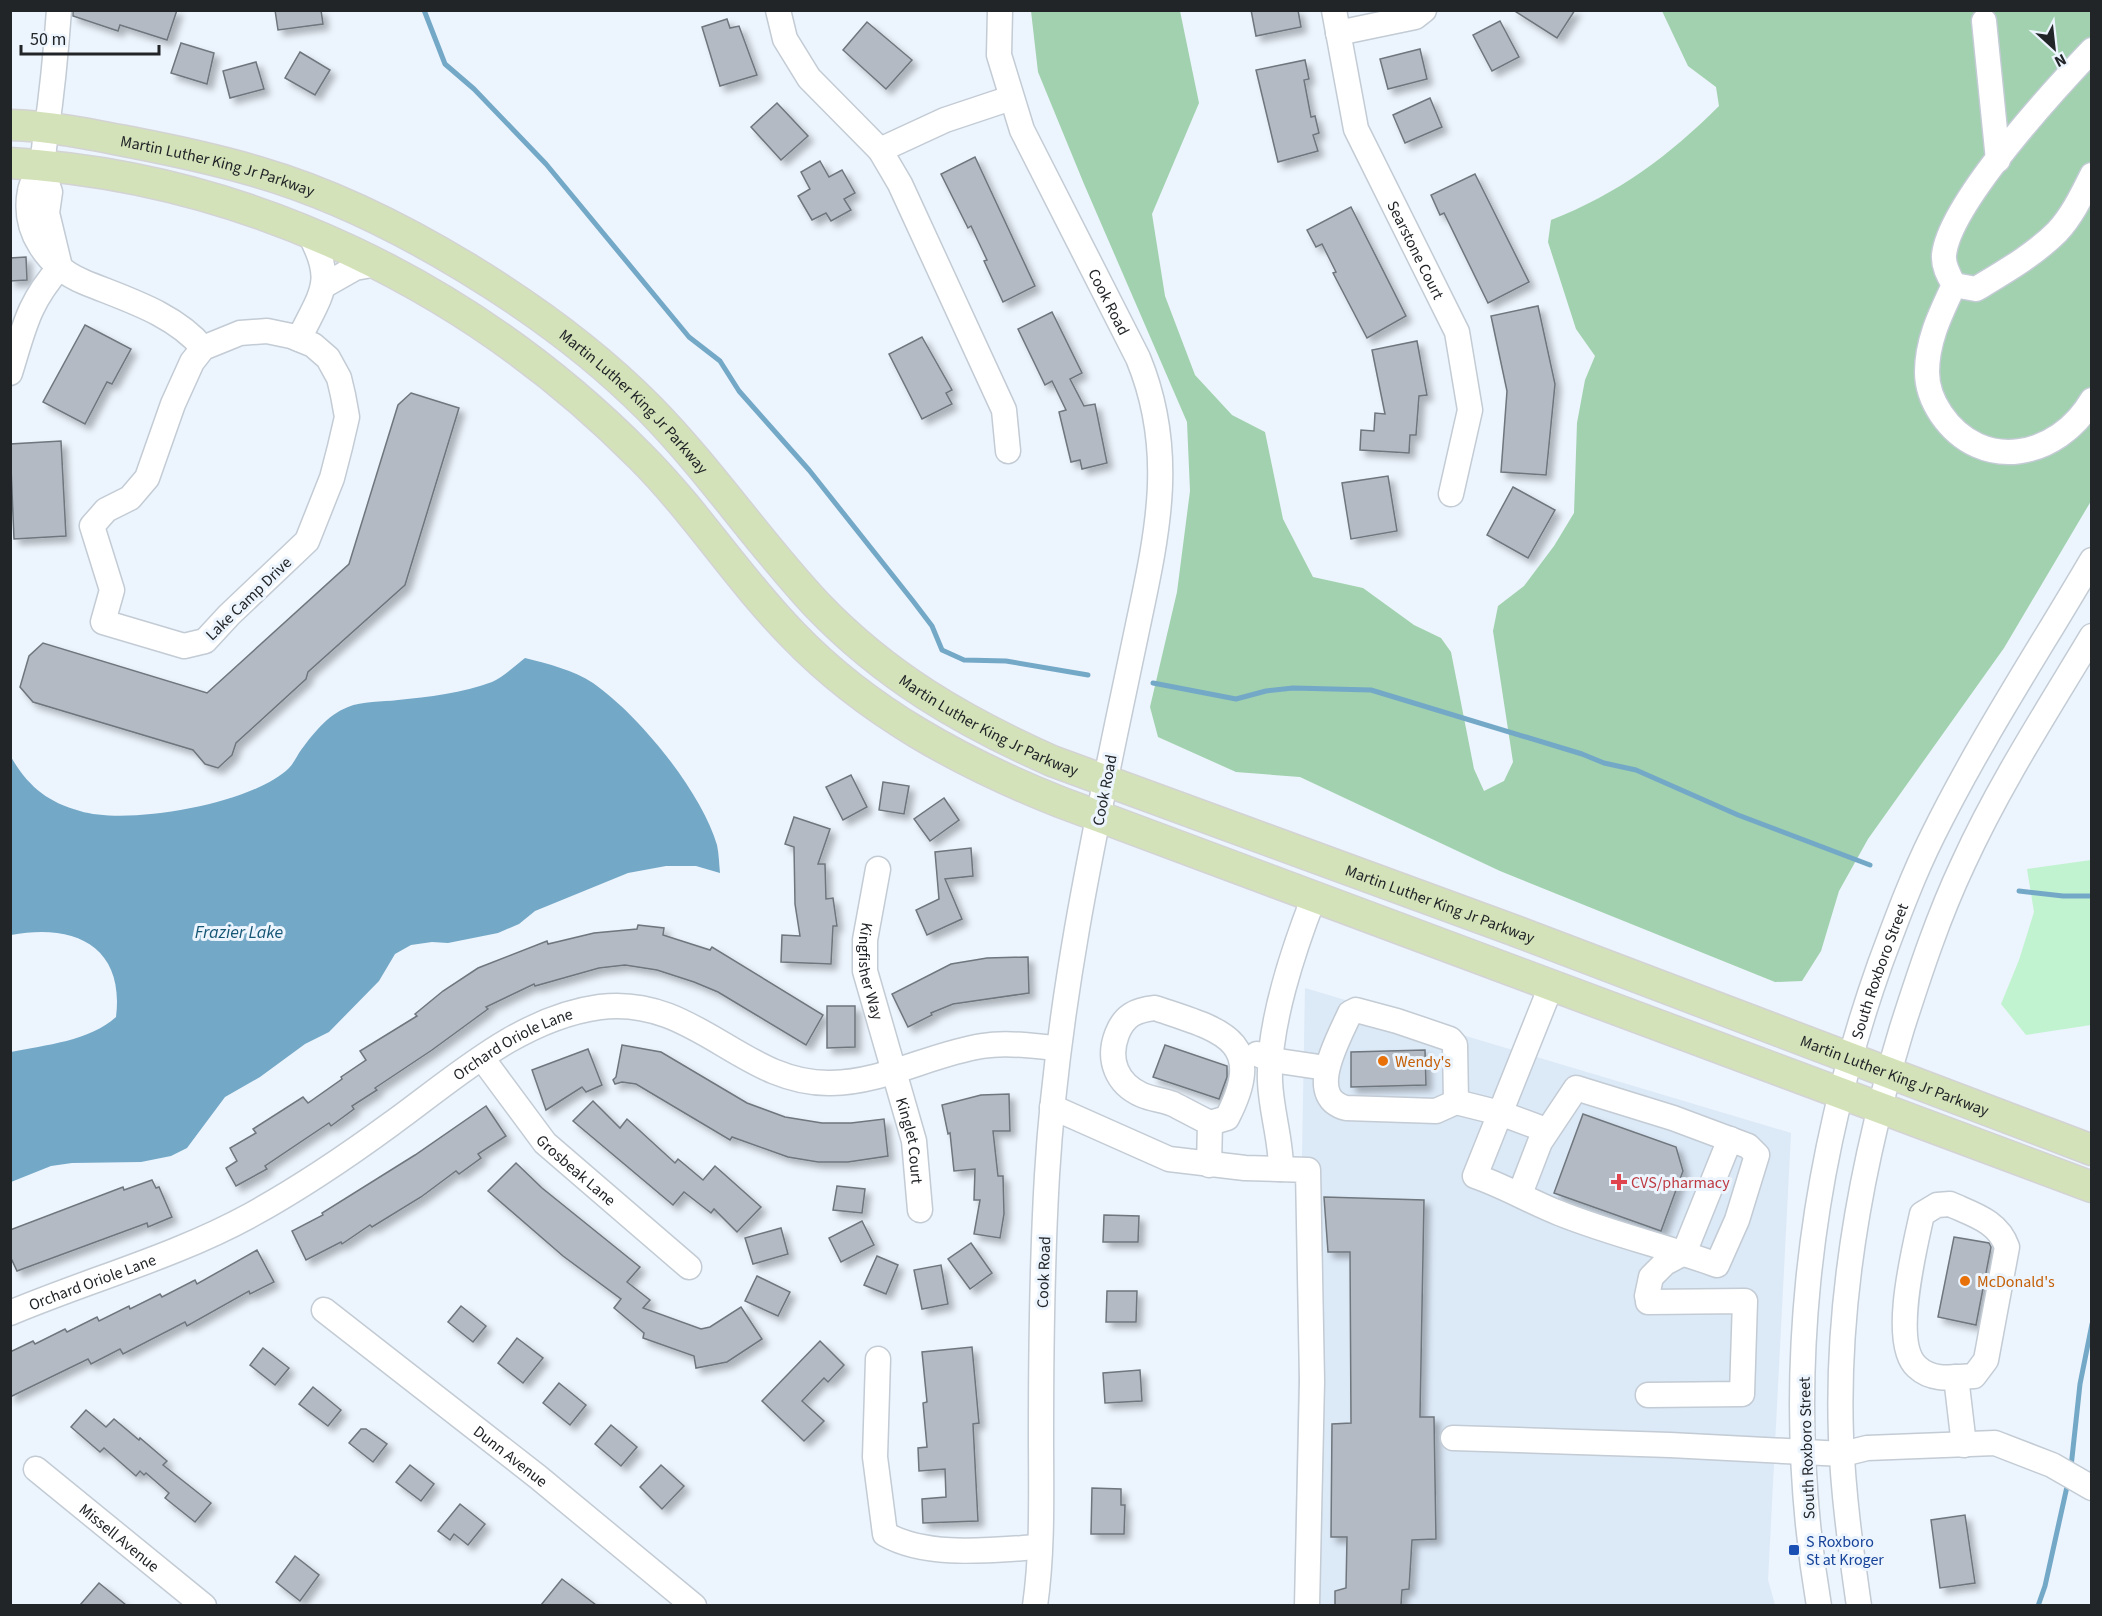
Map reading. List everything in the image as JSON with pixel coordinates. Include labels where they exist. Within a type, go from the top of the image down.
[{"type":"main road","name":"Martin Luther King Jr Parkway","points":[[10,124],[85,133],[184,153],[260,172],[330,198],[396,229],[461,265],[581,349],[648,407],[715,481],[817,604],[855,641],[901,679],[944,708],[993,735],[1052,761],[1513,930],[2091,1150]]},
{"type":"main road","name":"Martin Luther King Jr Parkway","points":[[10,164],[41,165],[135,180],[202,196],[308,231],[377,264],[477,321],[519,350],[584,402],[672,491],[757,595],[825,667],[906,726],[975,765],[1023,787],[1098,816],[1839,1095],[1880,1108],[2091,1187]]},
{"type":"street","points":[[59,10],[56,62],[47,128],[41,165],[30,190],[34,235],[45,255],[75,278],[174,321],[189,332],[202,348]]},
{"type":"street","points":[[778,10],[785,39],[809,78],[880,150],[900,184],[1004,410],[1008,451]]},
{"type":"street","name":"Cook Road","points":[[1000,10],[999,55],[1022,130],[1138,358],[1157,411],[1162,471],[1146,589],[1098,816],[1057,1048],[1042,1285],[1035,1605]]},
{"type":"street","points":[[1336,22],[1415,17],[1424,10]]},
{"type":"street","points":[[1984,21],[1998,160]]},
{"type":"street","name":"Searstone Court","points":[[1336,22],[1356,129],[1458,332],[1470,410],[1451,494]]},
{"type":"street","points":[[1954,285],[1947,272],[1944,258],[1946,245],[1980,181],[2091,50]]},
{"type":"street","points":[[880,150],[945,120],[1011,98]]},
{"type":"street","points":[[1954,285],[1976,289],[2026,258],[2058,231],[2078,203],[2091,175]]},
{"type":"street","points":[[299,339],[325,285],[321,256],[308,231]]},
{"type":"street","points":[[325,285],[355,268],[377,264]]},
{"type":"street","points":[[10,373],[15,340],[40,290],[60,267]]},
{"type":"street","points":[[1954,285],[1933,331],[1927,374],[1930,391],[1938,410],[1958,433],[1970,441],[2000,451],[2034,449],[2065,435],[2091,400]]},
{"type":"street","name":"Lake Camp Drive","points":[[267,331],[299,339],[313,345],[328,358],[339,378],[347,417],[332,478],[307,541],[205,641],[184,646],[103,622],[112,590],[92,526],[106,510],[130,498],[147,478],[173,404],[192,362],[202,348],[240,333],[267,331]]},
{"type":"street","name":"South Roxboro Street","points":[[1819,1605],[1810,1552],[1804,1453],[1803,1340],[1808,1271],[1839,1095],[1849,1057],[1893,930],[1932,837],[2011,693],[2091,560]]},
{"type":"street","points":[[1859,1605],[1848,1522],[1843,1454],[1844,1337],[1852,1240],[1867,1156],[1888,1073],[1926,950],[1962,865],[1994,802],[2091,636]]},
{"type":"street","name":"Kingfisher Way","points":[[879,869],[863,957],[864,971],[894,1072]]},
{"type":"street","points":[[1281,1168],[1273,1116],[1270,1078],[1272,1060],[1284,989],[1314,897]]},
{"type":"street","points":[[1520,1194],[1546,1130],[1576,1088],[1673,1118],[1730,1139],[1748,1146],[1757,1155],[1737,1220],[1717,1265],[1558,1213],[1520,1194],[1475,1176],[1551,986]]},
{"type":"street","name":"Orchard Oriole Lane","points":[[10,1313],[175,1252],[250,1215],[328,1169],[482,1058],[526,1030],[572,1013],[601,1007],[628,1006],[653,1010],[678,1018],[760,1066],[805,1081],[830,1083],[863,1080],[983,1046],[1010,1044],[1057,1048]]},
{"type":"street","points":[[1238,1047],[1243,1066],[1239,1094],[1227,1118],[1210,1123],[1172,1104],[1141,1095],[1124,1085],[1114,1070],[1113,1045],[1122,1021],[1138,1010],[1155,1008],[1222,1034],[1238,1047],[1272,1060],[1326,1068]]},
{"type":"street","points":[[1456,1102],[1455,1045],[1450,1039],[1356,1010],[1350,1013],[1326,1068],[1328,1097],[1335,1106],[1436,1111],[1456,1102],[1500,1113],[1546,1130]]},
{"type":"street","name":"Grosbeak Lane","points":[[482,1058],[545,1143],[689,1267]]},
{"type":"street","name":"Kinglet Court","points":[[894,1072],[915,1141],[920,1210]]},
{"type":"street","points":[[1052,1107],[1169,1159],[1209,1165],[1308,1170],[1312,1381],[1308,1605]]},
{"type":"street","points":[[1209,1165],[1210,1123]]},
{"type":"street","points":[[1648,1395],[1742,1394],[1745,1301],[1648,1299],[1651,1277],[1665,1263],[1684,1253],[1730,1139]]},
{"type":"street","points":[[1950,1204],[1994,1224],[2003,1235],[2007,1247],[1986,1360],[1974,1376],[1956,1377],[1940,1378],[1916,1367],[1908,1351],[1903,1330],[1922,1214],[1937,1205],[1950,1204]]},
{"type":"street","name":"Dunn Avenue","points":[[324,1311],[538,1477],[694,1605]]},
{"type":"street","points":[[878,1359],[875,1457],[885,1534],[903,1545],[951,1549],[1038,1547]]},
{"type":"street","points":[[1956,1377],[1964,1445]]},
{"type":"street","points":[[1453,1438],[1670,1445],[1843,1454],[1867,1448],[1995,1443],[2052,1465],[2091,1488]]},
{"type":"street","name":"Missell Avenue","points":[[36,1469],[204,1605]]},
{"type":"shaded area","points":[[1305,988],[1791,1133],[1768,1580],[1775,1605],[1294,1606]]},
{"type":"green space","points":[[1031,11],[1180,11],[1199,103],[1152,214],[1165,296],[1195,375],[1232,415],[1265,432],[1283,519],[1313,577],[1363,588],[1414,625],[1441,638],[1451,652],[1474,769],[1484,791],[1504,781],[1513,762],[1493,631],[1498,606],[1524,586],[1554,546],[1574,513],[1577,423],[1585,380],[1595,356],[1576,329],[1548,242],[1551,220],[1598,198],[1641,172],[1681,141],[1719,106],[1716,87],[1688,66],[1662,11],[2091,11],[2091,501],[2004,648],[1868,839],[1839,891],[1821,951],[1802,981],[1775,982],[1500,871],[1300,777],[1236,772],[1158,737],[1150,707],[1177,592],[1190,491],[1187,422],[1038,72]]},
{"type":"green space","points":[[2091,860],[2091,1025],[2026,1035],[2001,1004],[2019,960],[2034,912],[2027,869]]},
{"type":"water","name":"Frazier Lake","points":[[525,658],[586,678],[630,714],[683,778],[697,801],[717,845],[720,873],[696,866],[666,866],[628,873],[535,911],[519,924],[498,933],[448,943],[432,942],[411,945],[395,954],[379,981],[329,1032],[305,1044],[260,1077],[225,1097],[187,1148],[171,1156],[141,1162],[72,1163],[51,1166],[11,1182],[11,1052],[66,1041],[93,1032],[116,1017],[117,992],[112,972],[103,956],[90,944],[74,937],[55,933],[34,932],[11,935],[11,757],[24,776],[40,792],[58,803],[80,811],[127,816],[189,809],[248,792],[272,781],[290,766],[320,726],[333,715],[348,707],[433,696],[481,686],[496,680]]},
{"type":"building","points":[[73,10],[177,10],[167,40],[120,25],[118,31],[73,16]]},
{"type":"building","points":[[275,10],[321,10],[323,24],[278,30]]},
{"type":"building","points":[[1251,10],[1298,10],[1301,27],[1256,36]]},
{"type":"building","points":[[1513,10],[1575,10],[1557,38]]},
{"type":"building","points":[[727,19],[730,28],[739,26],[757,75],[720,86],[702,27]]},
{"type":"building","points":[[1500,21],[1519,57],[1492,71],[1473,35]]},
{"type":"building","points":[[867,22],[912,60],[886,89],[843,50]]},
{"type":"building","points":[[181,43],[214,53],[207,84],[171,73]]},
{"type":"building","points":[[1420,49],[1427,79],[1388,89],[1380,59]]},
{"type":"building","points":[[300,52],[330,70],[315,95],[285,78]]},
{"type":"building","points":[[1305,60],[1309,79],[1304,80],[1311,117],[1315,116],[1319,133],[1313,135],[1318,151],[1278,162],[1256,70]]},
{"type":"building","points":[[256,62],[264,89],[230,98],[223,71]]},
{"type":"building","points":[[1430,98],[1442,127],[1405,143],[1393,115]]},
{"type":"building","points":[[777,103],[808,136],[781,160],[751,127]]},
{"type":"building","points":[[975,157],[1035,286],[1003,302],[971,226],[968,228],[941,174]]},
{"type":"building","points":[[820,161],[829,177],[842,170],[855,193],[844,199],[851,210],[831,221],[826,213],[812,220],[798,196],[810,189],[801,172]]},
{"type":"building","points":[[1475,174],[1529,282],[1488,303],[1444,213],[1440,215],[1431,195]]},
{"type":"building","points":[[1351,207],[1406,316],[1367,338],[1333,273],[1336,272],[1322,244],[1316,247],[1307,230]]},
{"type":"building","points":[[26,257],[27,280],[10,281],[10,258]]},
{"type":"building","points":[[1538,306],[1555,384],[1546,475],[1501,472],[1507,391],[1491,316]]},
{"type":"building","points":[[1052,312],[1082,373],[1070,379],[1084,406],[1095,404],[1107,463],[1082,469],[1080,460],[1071,462],[1059,412],[1066,410],[1052,381],[1045,385],[1018,329]]},
{"type":"building","points":[[85,325],[131,349],[112,384],[107,382],[85,424],[43,402]]},
{"type":"building","points":[[922,337],[952,390],[946,393],[952,404],[922,419],[889,354]]},
{"type":"building","points":[[1417,341],[1427,395],[1419,396],[1416,435],[1410,435],[1409,453],[1360,450],[1361,430],[1374,431],[1375,413],[1385,414],[1372,350]]},
{"type":"building","points":[[411,393],[459,408],[405,585],[308,672],[306,679],[236,743],[232,755],[218,768],[205,764],[193,750],[33,702],[20,687],[29,656],[43,643],[207,693],[349,564],[398,405]]},
{"type":"building","points":[[61,441],[66,536],[14,539],[10,444]]},
{"type":"building","points":[[1388,476],[1397,531],[1351,539],[1342,483]]},
{"type":"building","points":[[1513,487],[1555,510],[1528,558],[1487,535]]},
{"type":"building","points":[[851,775],[867,807],[843,820],[826,787]]},
{"type":"building","points":[[883,782],[909,786],[904,814],[879,810]]},
{"type":"building","points":[[944,798],[959,820],[930,841],[914,819]]},
{"type":"building","points":[[794,817],[830,829],[818,864],[825,864],[826,899],[833,898],[837,926],[833,926],[831,964],[781,962],[782,935],[800,936],[795,904],[794,847],[785,844]]},
{"type":"building","points":[[971,848],[973,876],[945,879],[962,919],[927,935],[916,910],[939,899],[935,852]]},
{"type":"building","points":[[638,925],[664,928],[663,935],[710,950],[712,947],[823,1015],[806,1045],[718,992],[657,970],[625,965],[599,968],[535,986],[534,984],[486,1007],[488,1009],[432,1050],[375,1088],[377,1090],[352,1106],[354,1109],[331,1126],[329,1123],[265,1166],[267,1169],[236,1186],[226,1168],[237,1161],[230,1148],[256,1133],[253,1129],[303,1097],[308,1103],[342,1079],[341,1077],[366,1060],[360,1051],[417,1016],[415,1014],[443,991],[478,968],[547,941],[548,944],[594,933],[637,929]]},
{"type":"building","points":[[1028,957],[1029,993],[953,1004],[931,1013],[932,1015],[908,1027],[892,994],[951,964],[987,958]]},
{"type":"building","points":[[827,1006],[855,1006],[855,1047],[827,1048]]},
{"type":"building","points":[[622,1045],[661,1052],[747,1103],[785,1117],[822,1123],[851,1123],[884,1119],[888,1156],[848,1162],[818,1162],[788,1157],[732,1137],[730,1140],[636,1084],[622,1082],[615,1084],[613,1080],[616,1077]]},
{"type":"building","points":[[1165,1045],[1227,1066],[1227,1077],[1219,1099],[1153,1077]]},
{"type":"building","points":[[588,1049],[602,1085],[586,1092],[582,1087],[546,1110],[532,1070]]},
{"type":"building","points":[[1425,1050],[1426,1085],[1351,1087],[1351,1052]]},
{"type":"building","points":[[1009,1094],[1010,1131],[993,1131],[998,1176],[1003,1176],[1004,1214],[1000,1238],[974,1234],[980,1200],[974,1200],[975,1169],[954,1171],[950,1133],[948,1134],[942,1105],[981,1095]]},
{"type":"building","points":[[593,1101],[620,1128],[627,1119],[675,1163],[678,1159],[703,1180],[715,1166],[761,1207],[737,1232],[714,1209],[711,1213],[684,1192],[673,1205],[573,1121]]},
{"type":"building","points":[[486,1106],[506,1136],[478,1154],[481,1158],[459,1174],[456,1171],[421,1197],[372,1227],[370,1225],[342,1244],[341,1242],[306,1260],[292,1231],[323,1215],[322,1213],[415,1155]]},
{"type":"building","name":"CVS/pharmacy","points":[[1583,1114],[1676,1147],[1683,1171],[1661,1231],[1554,1193]]},
{"type":"building","points":[[516,1163],[542,1188],[640,1267],[627,1282],[650,1300],[643,1308],[701,1329],[710,1327],[741,1307],[762,1339],[727,1362],[696,1368],[694,1356],[643,1338],[644,1333],[614,1308],[621,1299],[563,1256],[488,1191]]},
{"type":"building","points":[[152,1180],[156,1188],[159,1187],[172,1217],[148,1227],[147,1223],[17,1271],[10,1256],[10,1230],[123,1187],[124,1190]]},
{"type":"building","points":[[837,1186],[865,1189],[862,1213],[833,1210]]},
{"type":"building","points":[[1324,1197],[1424,1200],[1420,1417],[1434,1417],[1436,1539],[1412,1540],[1409,1589],[1402,1590],[1401,1605],[1335,1605],[1335,1591],[1346,1588],[1347,1537],[1331,1537],[1332,1424],[1351,1423],[1350,1252],[1328,1252]]},
{"type":"building","points":[[1104,1215],[1139,1216],[1138,1242],[1103,1242]]},
{"type":"building","points":[[862,1221],[874,1245],[841,1262],[829,1238]]},
{"type":"building","points":[[781,1228],[788,1254],[753,1264],[745,1238]]},
{"type":"building","name":"McDonald's","points":[[1954,1237],[1989,1243],[1991,1247],[1976,1325],[1938,1317]]},
{"type":"building","points":[[971,1243],[992,1273],[970,1289],[948,1259]]},
{"type":"building","points":[[257,1250],[274,1282],[250,1294],[249,1291],[187,1326],[185,1322],[123,1354],[120,1349],[91,1364],[88,1359],[10,1397],[10,1352],[33,1341],[35,1344],[65,1329],[67,1332],[97,1317],[99,1321],[160,1294],[162,1297],[195,1280],[197,1284]]},
{"type":"building","points":[[877,1256],[898,1265],[886,1294],[864,1285]]},
{"type":"building","points":[[941,1265],[948,1304],[922,1309],[914,1270]]},
{"type":"building","points":[[757,1276],[790,1292],[778,1316],[745,1301]]},
{"type":"building","points":[[1107,1291],[1137,1291],[1136,1322],[1106,1322]]},
{"type":"building","points":[[461,1306],[486,1326],[473,1342],[448,1322]]},
{"type":"building","points":[[517,1338],[543,1358],[523,1383],[498,1363]]},
{"type":"building","points":[[820,1341],[844,1365],[828,1382],[824,1378],[802,1401],[824,1421],[804,1441],[762,1401]]},
{"type":"building","points":[[972,1347],[979,1423],[973,1424],[978,1521],[923,1523],[922,1499],[946,1497],[945,1469],[919,1471],[918,1448],[927,1447],[923,1403],[927,1402],[922,1352]]},
{"type":"building","points":[[263,1348],[289,1368],[275,1385],[250,1365]]},
{"type":"building","points":[[1140,1370],[1142,1401],[1105,1403],[1103,1373]]},
{"type":"building","points":[[559,1383],[586,1405],[570,1425],[543,1403]]},
{"type":"building","points":[[313,1387],[341,1410],[328,1426],[299,1404]]},
{"type":"building","points":[[86,1410],[106,1427],[114,1419],[139,1440],[140,1438],[167,1461],[163,1465],[211,1503],[195,1522],[165,1498],[169,1493],[146,1473],[144,1475],[140,1471],[136,1476],[104,1448],[100,1452],[71,1427]]},
{"type":"building","points":[[611,1425],[637,1447],[621,1466],[595,1444]]},
{"type":"building","points":[[361,1429],[366,1429],[387,1444],[373,1462],[349,1443]]},
{"type":"building","points":[[410,1465],[434,1484],[421,1501],[396,1482]]},
{"type":"building","points":[[661,1465],[684,1486],[662,1509],[640,1487]]},
{"type":"building","points":[[1092,1488],[1121,1489],[1121,1505],[1125,1505],[1124,1534],[1091,1534]]},
{"type":"building","points":[[460,1504],[485,1524],[468,1545],[454,1534],[450,1540],[438,1531]]},
{"type":"building","points":[[1965,1515],[1975,1583],[1940,1588],[1931,1520]]},
{"type":"building","points":[[295,1556],[319,1575],[300,1601],[276,1582]]},
{"type":"building","points":[[562,1579],[596,1605],[541,1605]]},
{"type":"building","points":[[99,1583],[126,1605],[80,1605]]},
{"type":"waterway","points":[[424,10],[445,64],[474,89],[546,164],[689,337],[720,361],[739,391],[809,470],[913,601],[932,626],[942,650],[964,660],[1006,661],[1088,675]]},
{"type":"waterway","points":[[1153,683],[1236,699],[1266,691],[1293,688],[1371,690],[1582,754],[1604,763],[1636,770],[1738,815],[1870,865]]},
{"type":"waterway","points":[[2019,891],[2063,896],[2092,896]]},
{"type":"waterway","points":[[2071,1467],[2080,1384],[2092,1324]]},
{"type":"waterway","points":[[2038,1606],[2045,1586],[2068,1482]]},
{"type":"place","name":"Wendy's","points":[[1383,1061]]},
{"type":"place","name":"CVS/pharmacy","points":[[1619,1182]]},
{"type":"place","name":"McDonald's","points":[[1965,1281]]},
{"type":"place","name":"S Roxboro St at Kroger","points":[[1794,1550]]}]
